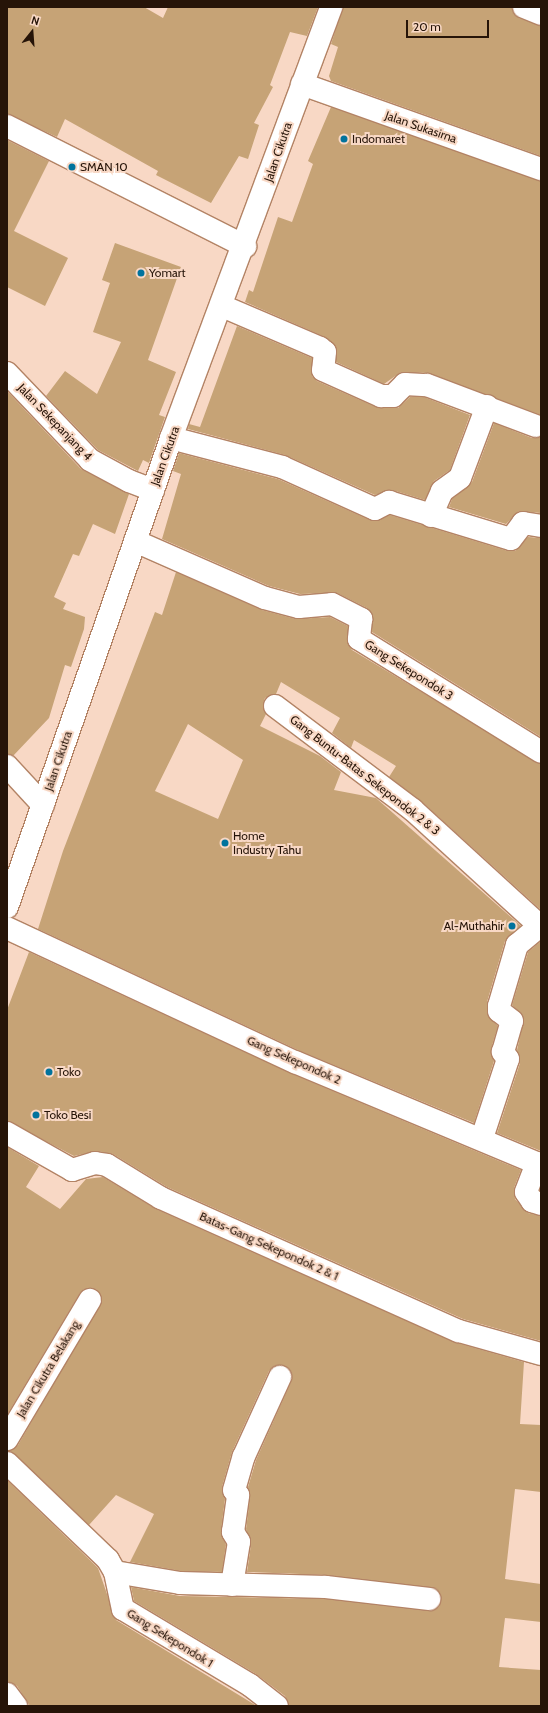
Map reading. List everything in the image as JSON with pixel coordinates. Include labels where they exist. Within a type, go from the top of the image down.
[{"type":"street","name":"Jalan Cikutra","points":[[7,907],[135,541],[143,487],[171,438],[245,246],[302,84],[331,7]]},
{"type":"street","points":[[524,7],[541,14]]},
{"type":"street","name":"Jalan Sukasirna","points":[[302,84],[541,169]]},
{"type":"street","points":[[7,126],[245,246]]},
{"type":"street","points":[[222,306],[320,348],[325,352],[323,370],[381,396],[393,396],[405,384],[417,384],[487,406],[539,425]]},
{"type":"street","name":"Jalan Sekepanjang 4","points":[[7,373],[90,460],[143,487]]},
{"type":"street","points":[[431,516],[442,491],[460,478],[487,406]]},
{"type":"street","points":[[171,438],[282,467],[375,509],[389,502],[431,516],[511,538],[523,523],[541,526]]},
{"type":"street","name":"Gang Sekepondok 3","points":[[135,541],[265,598],[299,607],[332,604],[360,619],[359,639],[541,752]]},
{"type":"street","name":"Gang Buntu-Batas Sekepondok 2 & 3","points":[[275,706],[413,810],[541,926]]},
{"type":"street","points":[[7,766],[43,805]]},
{"type":"street","points":[[482,1138],[508,1060],[503,1052],[512,1021],[499,1011],[499,1006],[517,946],[541,926]]},
{"type":"street","name":"Gang Sekepondok 2","points":[[7,928],[296,1062],[482,1138],[539,1164],[526,1192],[532,1201],[541,1204]]},
{"type":"street","name":"Batas-Gang Sekepondok 2 & 1","points":[[7,1133],[72,1170],[95,1163],[107,1165],[161,1198],[459,1331],[541,1354]]},
{"type":"street","name":"Jalan Cikutra Belakang","points":[[7,1438],[90,1300]]},
{"type":"street","points":[[232,1585],[239,1542],[233,1532],[238,1495],[234,1490],[244,1456],[280,1377]]},
{"type":"street","name":"Gang Sekepondok 1","points":[[7,1463],[108,1560],[115,1572],[123,1609],[250,1685],[277,1706]]},
{"type":"street","points":[[115,1572],[180,1583],[326,1587],[429,1598]]},
{"type":"street","points":[[7,1694],[16,1706]]},
{"type":"building","points":[[7,7],[144,7],[163,18],[168,7],[318,7],[307,36],[290,32],[270,85],[273,87],[254,123],[259,125],[248,159],[239,156],[211,203],[156,175],[158,171],[65,119],[57,137],[7,114]]},
{"type":"building","points":[[343,7],[512,7],[519,18],[541,26],[541,156],[331,81],[329,76],[338,47],[331,44]]},
{"type":"building","points":[[331,107],[541,181],[541,415],[428,373],[401,372],[384,384],[336,362],[336,347],[325,337],[245,302],[249,290],[253,292],[278,217],[292,222],[313,164],[308,161]]},
{"type":"building","points":[[7,140],[49,161],[14,231],[68,258],[45,306],[7,287]]},
{"type":"building","points":[[115,243],[181,267],[148,360],[176,372],[159,415],[165,417],[149,463],[143,460],[138,471],[98,450],[46,396],[65,371],[97,394],[121,342],[93,332],[110,283],[102,280]]},
{"type":"building","points":[[237,326],[312,358],[312,376],[317,381],[376,407],[398,408],[410,397],[424,397],[470,415],[450,470],[434,481],[425,500],[392,490],[375,495],[285,455],[188,429],[189,424],[200,427]]},
{"type":"building","points":[[7,391],[81,469],[129,494],[115,534],[93,524],[79,556],[73,554],[54,597],[66,603],[63,609],[85,617],[84,629],[71,667],[65,665],[49,718],[13,756],[7,754]]},
{"type":"building","points":[[494,423],[532,438],[541,437],[541,513],[519,511],[506,524],[449,507],[452,499],[472,482]]},
{"type":"building","points":[[179,453],[278,479],[370,520],[390,515],[508,551],[515,551],[528,537],[541,538],[541,737],[372,632],[372,613],[367,608],[337,593],[300,594],[269,586],[162,539],[181,474],[173,471]]},
{"type":"building","points":[[176,572],[262,610],[296,619],[330,617],[348,626],[348,644],[352,650],[541,764],[541,910],[421,801],[389,777],[396,766],[354,740],[351,748],[332,733],[340,718],[281,682],[276,694],[265,698],[263,704],[266,714],[260,726],[320,756],[341,772],[334,790],[376,798],[521,926],[505,941],[487,1002],[488,1016],[498,1026],[491,1049],[494,1061],[474,1123],[300,1051],[38,929],[63,851],[155,612],[162,615]],"holes":[[[188,724],[243,760],[218,819],[155,791]]]},
{"type":"building","points":[[541,941],[541,1151],[497,1133],[520,1063],[517,1050],[524,1018],[512,1005],[528,952]]},
{"type":"building","points":[[29,952],[290,1073],[521,1170],[514,1188],[515,1199],[528,1213],[541,1216],[541,1341],[463,1319],[167,1187],[113,1154],[97,1151],[74,1156],[7,1121],[7,1010]]},
{"type":"building","points":[[7,1147],[39,1166],[26,1187],[60,1209],[86,1179],[103,1177],[156,1209],[454,1342],[524,1362],[520,1424],[541,1425],[541,1492],[515,1489],[505,1579],[541,1584],[541,1622],[505,1618],[499,1667],[541,1670],[541,1706],[289,1706],[285,1696],[256,1674],[134,1601],[131,1587],[180,1596],[325,1599],[428,1611],[439,1607],[441,1600],[437,1589],[430,1587],[327,1575],[247,1572],[251,1544],[246,1529],[250,1497],[248,1487],[256,1460],[291,1382],[290,1370],[285,1366],[273,1367],[269,1371],[232,1452],[222,1487],[225,1499],[221,1531],[226,1545],[222,1572],[181,1571],[130,1562],[154,1514],[116,1495],[89,1525],[10,1451],[18,1445],[102,1300],[96,1289],[84,1289],[80,1293],[7,1415]]},
{"type":"building","points":[[7,1480],[98,1568],[116,1620],[257,1706],[30,1706],[17,1686],[7,1681]]},
{"type":"place","name":"Indomaret","points":[[344,139]]},
{"type":"place","name":"SMAN 10","points":[[72,167]]},
{"type":"place","name":"Yomart","points":[[141,273]]},
{"type":"place","name":"Home Industry Tahu","points":[[225,843]]},
{"type":"place","name":"Al-Muthahir","points":[[512,926]]},
{"type":"place","name":"Toko","points":[[49,1072]]},
{"type":"place","name":"Toko Besi","points":[[36,1115]]}]
